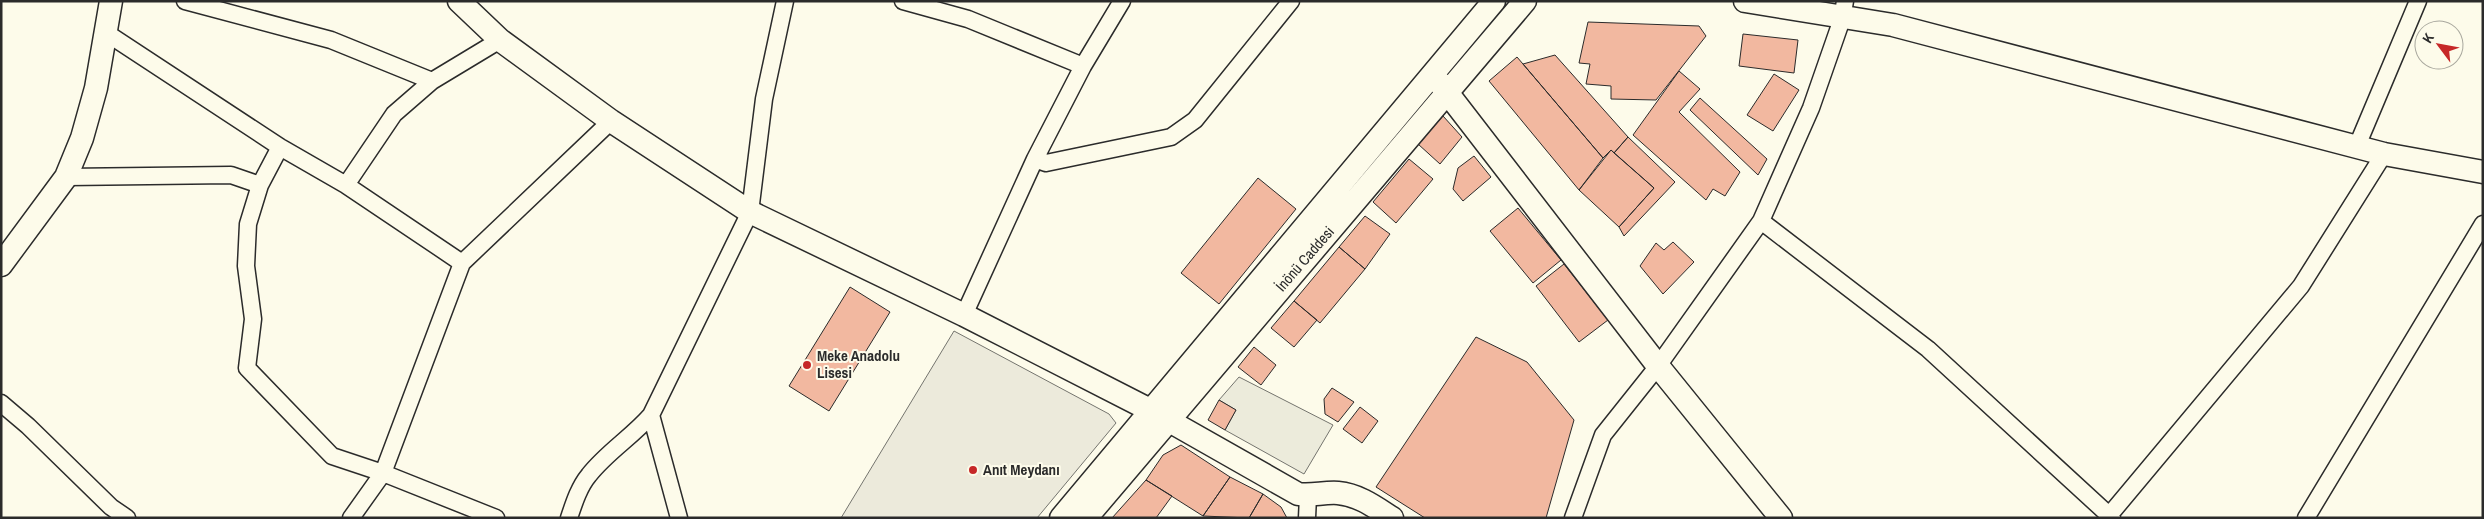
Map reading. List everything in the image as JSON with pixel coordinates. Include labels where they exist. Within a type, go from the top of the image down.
[{"type":"street","points":[[1,265],[66,176],[82,138],[96,88],[112,1]]},
{"type":"street","points":[[186,1],[331,40],[432,81]]},
{"type":"street","points":[[459,1],[500,40],[611,121],[750,212],[964,315],[1158,416],[1298,494],[1308,507],[1336,493],[1353,496],[1392,518]]},
{"type":"street","points":[[569,518],[577,496],[588,476],[601,462],[635,434],[651,415],[750,212],[764,100],[785,1]]},
{"type":"street","points":[[903,1],[968,19],[1084,66]]},
{"type":"street","points":[[964,315],[1035,159],[1084,66],[1122,1]]},
{"type":"street","points":[[1035,159],[1046,163],[1171,137],[1196,120],[1291,1]]},
{"type":"street","name":"İnönü Caddesi","points":[[1441,84],[1494,1]]},
{"type":"street","name":"İnönü Caddesi","points":[[1061,518],[1158,416],[1441,84],[1526,1]]},
{"type":"street","points":[[1744,1],[1843,10],[1893,25],[2384,154],[2483,172]]},
{"type":"street","points":[[2357,146],[2418,1]]},
{"type":"street","points":[[1573,518],[1603,436],[1658,366],[1761,220],[1811,108],[1843,10]]},
{"type":"street","points":[[105,32],[280,147],[346,185],[462,263]]},
{"type":"street","points":[[346,185],[394,114],[432,81],[500,40]]},
{"type":"street","points":[[1441,84],[1658,366],[1781,518]]},
{"type":"street","points":[[351,518],[383,473],[462,263],[611,121]]},
{"type":"street","points":[[280,147],[260,185],[248,224],[246,266],[253,318],[247,368],[332,456],[383,473],[496,518]]},
{"type":"street","points":[[1761,220],[1928,349],[2109,517],[2302,286],[2384,154]]},
{"type":"street","points":[[66,176],[231,175],[260,185]]},
{"type":"street","points":[[2306,518],[2483,224]]},
{"type":"street","points":[[1,403],[28,426],[107,512],[127,518]]},
{"type":"street","points":[[651,415],[679,518]]},
{"type":"street","name":"İnönü Caddesi","points":[[1086,518],[1158,416]]},
{"type":"shaded area","name":"Anıt Meydanı","points":[[954,331],[1109,414],[1116,423],[1037,518],[841,518]]},
{"type":"shaded area","points":[[1239,377],[1333,425],[1304,474],[1225,430],[1236,410],[1219,400]]},
{"type":"building","points":[[1588,22],[1699,26],[1706,36],[1656,100],[1611,99],[1611,86],[1586,84],[1590,64],[1579,63]]},
{"type":"building","points":[[1743,34],[1798,40],[1794,73],[1739,66]]},
{"type":"building","points":[[1555,55],[1628,137],[1614,153],[1611,150],[1603,158],[1523,64]]},
{"type":"building","points":[[1517,57],[1603,158],[1579,190],[1489,81]]},
{"type":"building","points":[[1679,71],[1700,89],[1679,112],[1740,172],[1725,196],[1713,189],[1706,200],[1633,135]]},
{"type":"building","points":[[1774,74],[1799,90],[1773,131],[1747,115]]},
{"type":"building","points":[[1700,98],[1767,159],[1758,175],[1690,110]]},
{"type":"building","points":[[1443,116],[1462,137],[1440,164],[1418,144]]},
{"type":"building","points":[[1628,137],[1675,182],[1624,236],[1619,227],[1654,188],[1614,153]]},
{"type":"building","points":[[1611,150],[1654,188],[1619,227],[1579,190]]},
{"type":"building","points":[[1474,156],[1491,177],[1463,201],[1453,189],[1458,168]]},
{"type":"building","points":[[1409,159],[1433,179],[1396,223],[1373,202]]},
{"type":"building","points":[[1258,178],[1296,209],[1219,304],[1181,273]]},
{"type":"building","points":[[1518,208],[1561,260],[1533,283],[1490,231]]},
{"type":"building","points":[[1365,216],[1390,234],[1365,269],[1339,247]]},
{"type":"building","points":[[1673,242],[1694,262],[1663,294],[1640,266],[1656,243],[1664,250]]},
{"type":"building","points":[[1339,247],[1365,269],[1320,323],[1294,301]]},
{"type":"building","points":[[1564,264],[1608,320],[1579,342],[1536,286]]},
{"type":"building","points":[[850,287],[890,312],[829,411],[789,386]]},
{"type":"building","points":[[1294,301],[1317,320],[1294,347],[1271,328]]},
{"type":"building","points":[[1476,337],[1527,362],[1574,420],[1546,518],[1425,518],[1376,487]]},
{"type":"building","points":[[1254,347],[1276,365],[1261,385],[1238,367]]},
{"type":"building","points":[[1332,388],[1354,402],[1338,422],[1325,414],[1324,399]]},
{"type":"building","points":[[1219,400],[1236,410],[1225,430],[1208,420]]},
{"type":"building","points":[[1360,407],[1378,421],[1362,443],[1343,429]]},
{"type":"building","points":[[1181,445],[1230,477],[1203,516],[1146,480],[1163,455]]},
{"type":"building","points":[[1230,477],[1263,494],[1249,518],[1203,516]]},
{"type":"building","points":[[1146,480],[1172,496],[1156,518],[1112,518]]},
{"type":"building","points":[[1263,494],[1281,507],[1287,518],[1249,518]]},
{"type":"place","name":"Meke Anadolu Lisesi","points":[[807,365]]},
{"type":"place","name":"Anıt Meydanı","points":[[973,470]]}]
